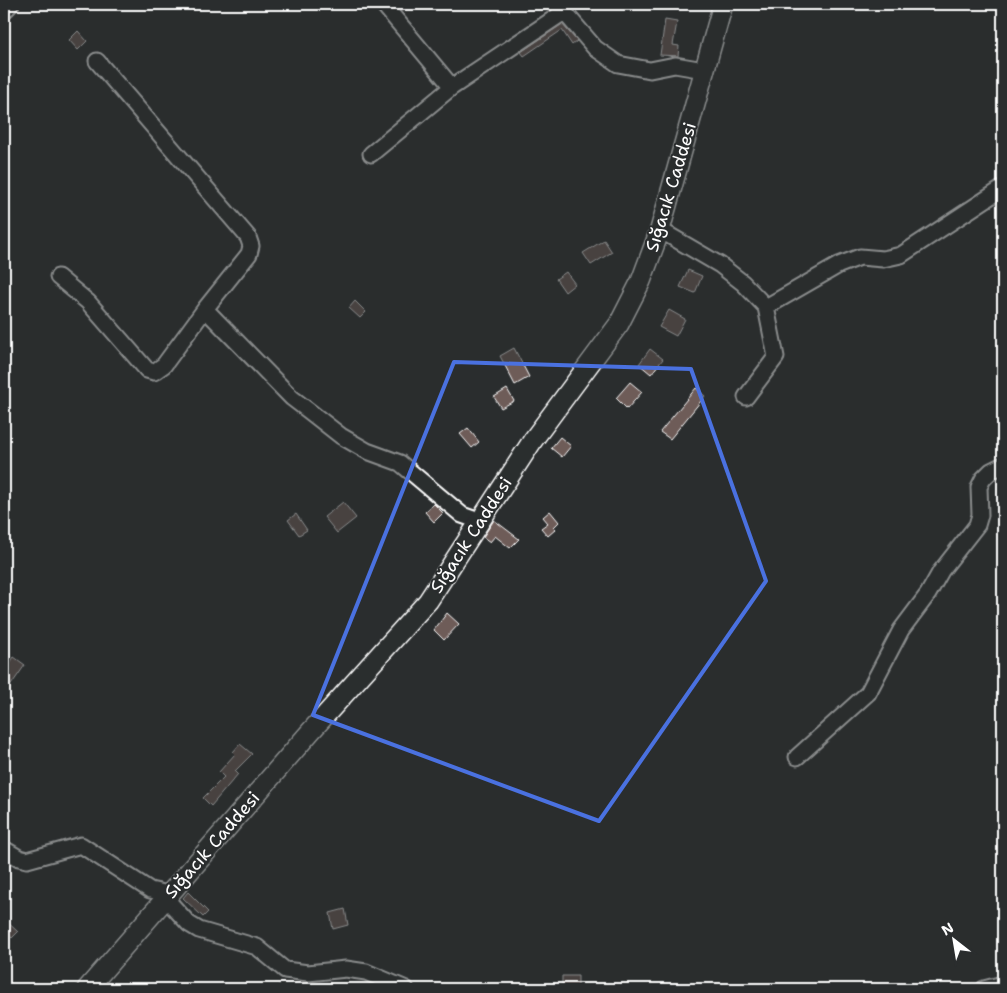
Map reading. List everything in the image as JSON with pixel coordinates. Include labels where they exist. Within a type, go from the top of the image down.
[{"type":"main road","name":"Sığacık Caddesi","points":[[87,989],[428,601],[445,578],[479,520],[533,440],[619,324],[640,281],[660,230],[723,4]]},
{"type":"street","points":[[4,11],[11,4]]},
{"type":"street","points":[[383,4],[452,87]]},
{"type":"street","points":[[371,154],[452,87],[561,8],[596,48],[618,64],[650,70],[675,65],[704,70]]},
{"type":"street","points":[[58,277],[88,302],[148,370],[154,372],[164,365],[248,254],[250,246],[248,237],[97,61]]},
{"type":"street","points":[[766,307],[839,265],[860,257],[883,259],[901,255],[944,224],[1003,188]]},
{"type":"street","points":[[660,230],[720,265],[743,283],[766,307],[776,357],[746,397]]},
{"type":"street","points":[[205,309],[292,398],[308,411],[341,436],[367,451],[400,463],[462,515],[479,520]]},
{"type":"street","points":[[797,757],[868,693],[901,630],[928,594],[941,571],[977,525],[980,515],[979,487],[983,479],[991,471],[1003,465]]},
{"type":"street","points":[[4,849],[19,858],[27,860],[82,845],[150,890],[169,894],[169,902],[189,924],[199,930],[257,947],[285,970],[308,972],[346,969],[366,972],[406,989]]},
{"type":"street","points":[[984,989],[1003,984]]},
{"type":"highlighted area","points":[[454,362],[691,369],[766,581],[599,821],[313,715]]},
{"type":"building","points":[[665,20],[677,22],[673,45],[679,46],[678,56],[660,55]]},
{"type":"building","points":[[562,24],[577,41],[572,45],[562,30],[524,56],[521,52]]},
{"type":"building","points":[[78,31],[87,41],[78,50],[69,40]]},
{"type":"building","points":[[604,240],[612,252],[591,265],[583,253]]},
{"type":"building","points":[[688,270],[702,276],[695,293],[680,287]]},
{"type":"building","points":[[566,272],[575,284],[565,292],[556,279]]},
{"type":"building","points":[[355,301],[366,312],[360,318],[349,308]]},
{"type":"building","points":[[669,310],[685,319],[676,336],[659,327]]},
{"type":"building","points":[[514,348],[529,377],[515,385],[500,356]]},
{"type":"building","points":[[650,349],[663,359],[651,374],[639,364]]},
{"type":"building","points":[[630,382],[642,392],[627,409],[616,398]]},
{"type":"building","points":[[696,388],[705,396],[670,439],[660,432]]},
{"type":"building","points":[[507,389],[514,401],[501,408],[494,397]]},
{"type":"building","points":[[468,428],[479,442],[472,448],[460,434]]},
{"type":"building","points":[[560,437],[571,446],[562,457],[551,448]]},
{"type":"building","points":[[343,502],[356,518],[337,533],[324,517]]},
{"type":"building","points":[[434,504],[443,513],[434,522],[425,512]]},
{"type":"building","points":[[550,511],[559,522],[554,527],[556,529],[548,536],[541,528],[548,523],[543,517]]},
{"type":"building","points":[[296,514],[307,530],[299,535],[288,520]]},
{"type":"building","points":[[494,520],[519,539],[510,548],[495,536],[490,542],[483,537]]},
{"type":"building","points":[[447,613],[459,624],[444,640],[434,630]]},
{"type":"building","points":[[14,657],[25,665],[4,695],[4,671]]},
{"type":"building","points":[[240,744],[252,754],[235,771],[238,774],[211,806],[203,798],[224,777],[219,772],[235,754],[233,752]]},
{"type":"building","points":[[188,892],[208,912],[203,917],[183,898]]},
{"type":"building","points":[[345,909],[348,925],[333,929],[330,913]]},
{"type":"building","points":[[4,919],[18,932],[12,938],[4,931]]},
{"type":"building","points":[[562,976],[578,976],[578,989],[562,989]]}]
